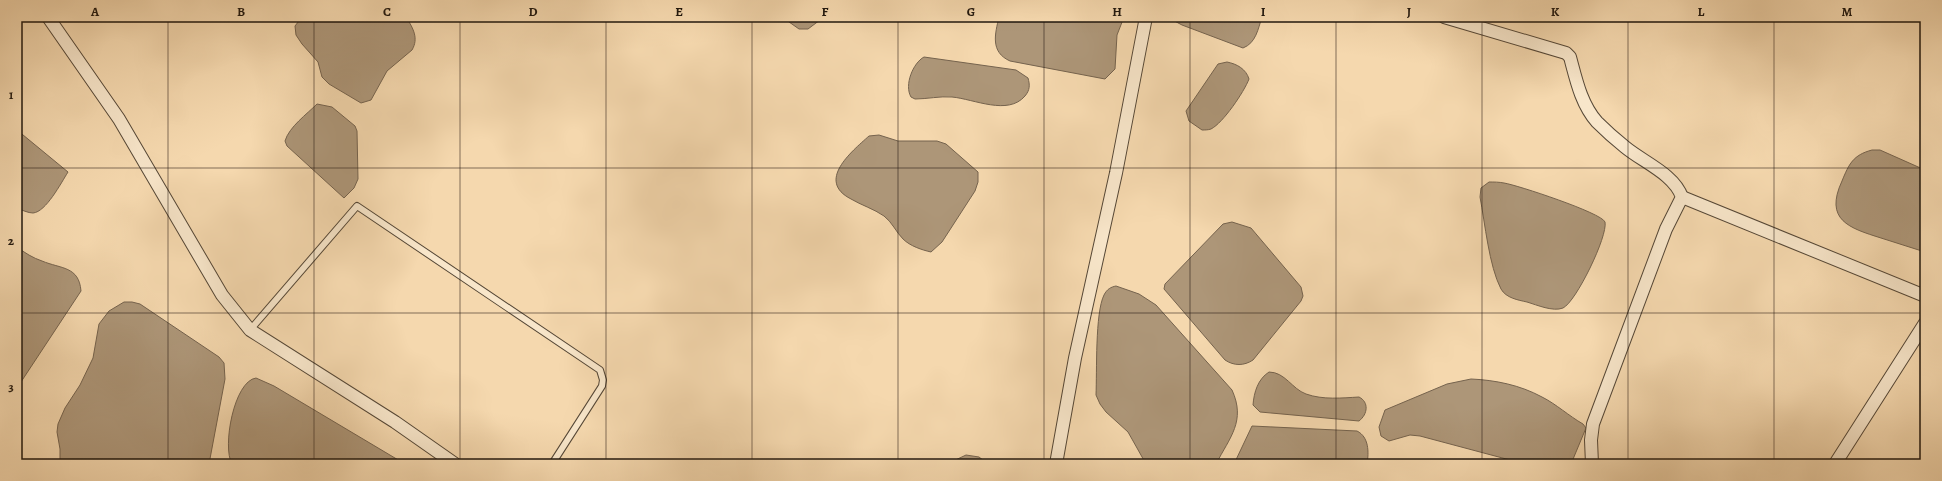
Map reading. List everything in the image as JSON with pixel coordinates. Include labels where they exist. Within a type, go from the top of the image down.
[{"type":"street","points":[[48,17],[119,119],[222,295],[250,330],[395,422],[455,464]]},
{"type":"street","points":[[1056,464],[1075,358],[1116,173],[1146,17]]},
{"type":"street","points":[[1444,17],[1566,53],[1570,57],[1582,99],[1597,121],[1625,147],[1679,188],[1682,197],[1666,229],[1593,424],[1591,440],[1592,464]]},
{"type":"street","points":[[1682,197],[1925,296]]},
{"type":"street","points":[[1835,464],[1925,323]]},
{"type":"lane","points":[[250,330],[357,206],[600,370],[603,380],[602,386],[552,464]]},
{"type":"shaded area","points":[[302,17],[406,17],[414,33],[414,46],[412,50],[387,71],[371,100],[361,103],[329,84],[322,77],[318,62],[296,35],[295,26]]},
{"type":"shaded area","points":[[782,17],[824,17],[808,29],[799,29]]},
{"type":"shaded area","points":[[999,17],[1124,17],[1117,35],[1115,69],[1105,79],[1010,61],[999,53],[997,48],[995,36]]},
{"type":"shaded area","points":[[1167,17],[1262,17],[1254,39],[1243,48],[1182,25]]},
{"type":"shaded area","points":[[924,57],[1016,70],[1028,78],[1029,90],[1027,94],[1018,102],[1000,106],[952,97],[915,99],[911,97],[909,92],[909,81],[916,64]]},
{"type":"shaded area","points":[[1227,62],[1241,68],[1246,72],[1249,79],[1238,99],[1216,126],[1208,130],[1202,130],[1189,121],[1186,111],[1218,64]]},
{"type":"shaded area","points":[[317,104],[332,107],[355,126],[357,131],[358,179],[354,188],[344,198],[287,146],[285,141],[294,126]]},
{"type":"shaded area","points":[[17,130],[68,172],[57,190],[43,208],[33,213],[17,208]]},
{"type":"shaded area","points":[[879,135],[898,141],[937,141],[946,144],[978,172],[978,182],[975,191],[942,242],[931,252],[909,244],[884,216],[851,199],[841,192],[837,184],[837,175],[846,158],[869,136]]},
{"type":"shaded area","points":[[1872,150],[1880,150],[1925,170],[1925,252],[1859,230],[1850,226],[1838,214],[1836,205],[1837,194],[1847,170],[1852,161],[1860,155]]},
{"type":"shaded area","points":[[1489,182],[1504,183],[1541,194],[1590,212],[1605,222],[1602,240],[1590,268],[1583,282],[1569,303],[1563,308],[1550,309],[1509,297],[1501,289],[1490,257],[1480,197],[1481,188]]},
{"type":"shaded area","points":[[1232,222],[1251,228],[1301,287],[1303,296],[1301,301],[1253,360],[1239,364],[1225,360],[1164,289],[1165,284],[1223,224]]},
{"type":"shaded area","points":[[17,247],[35,258],[49,264],[62,267],[73,273],[80,283],[81,291],[17,388]]},
{"type":"shaded area","points":[[1116,286],[1139,294],[1156,305],[1232,390],[1236,401],[1237,420],[1231,437],[1216,464],[1146,464],[1128,432],[1106,412],[1100,404],[1096,395],[1099,315],[1105,293],[1112,287]]},
{"type":"shaded area","points":[[124,302],[140,304],[219,357],[224,363],[225,379],[209,464],[60,464],[60,449],[57,432],[58,424],[65,408],[80,385],[93,358],[99,324],[109,311]]},
{"type":"shaded area","points":[[1269,372],[1280,375],[1301,392],[1312,396],[1332,398],[1359,397],[1366,405],[1366,412],[1359,421],[1260,412],[1253,405],[1254,395],[1259,382]]},
{"type":"shaded area","points":[[256,378],[274,386],[405,464],[232,464],[229,456],[228,444],[232,416],[236,402],[242,390],[248,382]]},
{"type":"shaded area","points":[[1471,379],[1498,382],[1525,389],[1547,400],[1583,424],[1586,428],[1571,464],[1525,464],[1420,436],[1410,435],[1389,441],[1381,436],[1379,427],[1385,410],[1447,384]]},
{"type":"shaded area","points":[[1252,426],[1357,431],[1366,441],[1368,450],[1367,464],[1234,464]]},
{"type":"shaded area","points":[[966,455],[979,457],[988,464],[947,464]]}]
